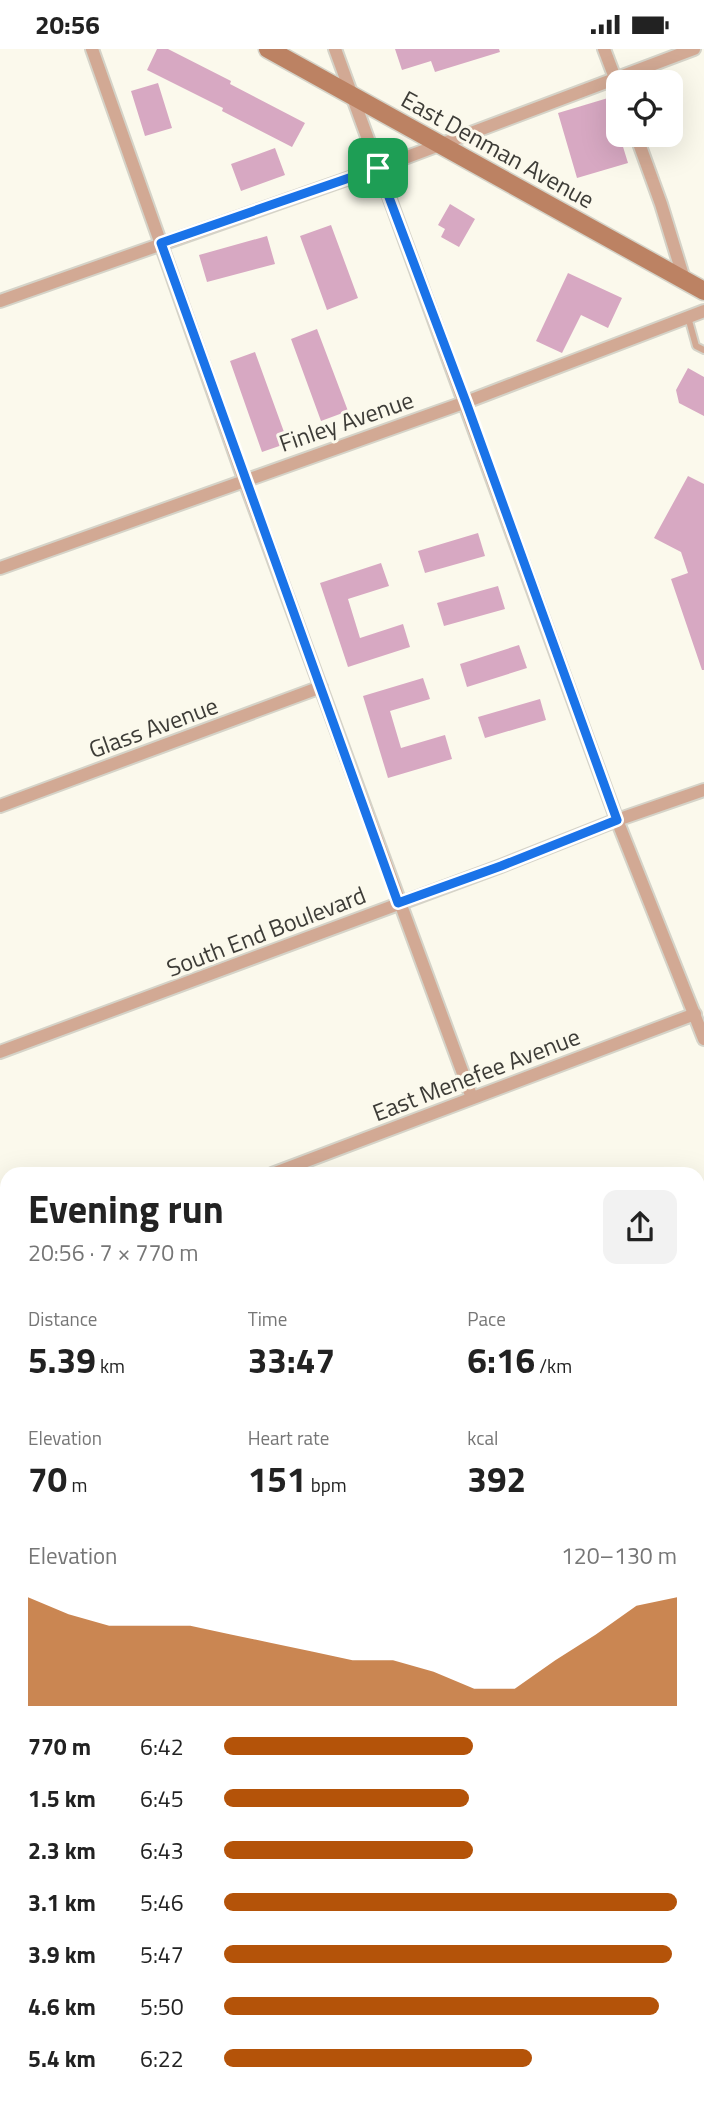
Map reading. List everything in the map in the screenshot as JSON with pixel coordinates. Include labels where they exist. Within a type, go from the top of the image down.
[{"type":"main road","name":"East Denman Avenue","points":[[268,49],[438,146],[704,291]]},
{"type":"street","points":[[92,49],[244,479],[472,1098]]},
{"type":"street","points":[[335,49],[617,820],[704,1039]]},
{"type":"street","points":[[604,49],[612,70]]},
{"type":"street","points":[[644,70],[694,49]]},
{"type":"street","points":[[0,301],[606,86]]},
{"type":"street","points":[[640,147],[684,279]]},
{"type":"street","name":"Finley Avenue","points":[[0,568],[466,402],[704,311]]},
{"type":"street","name":"Glass Avenue","points":[[0,806],[321,687]]},
{"type":"street","name":"South End Boulevard","points":[[0,1052],[501,866],[617,820],[704,790]]},
{"type":"street","name":"East Menefee Avenue","points":[[290,1167],[695,1014]]},
{"type":"lane","points":[[688,317],[696,346],[704,350]]},
{"type":"building","points":[[157,49],[168,49],[305,123],[292,147],[147,70]]},
{"type":"building","points":[[395,49],[499,49],[500,52],[435,72],[431,61],[402,70]]},
{"type":"building","points":[[158,83],[172,128],[145,136],[131,91]]},
{"type":"building","points":[[606,99],[606,147],[623,147],[628,163],[577,178],[558,113]]},
{"type":"building","points":[[275,148],[285,175],[241,191],[231,164]]},
{"type":"building","points":[[450,204],[475,219],[459,247],[441,237],[445,229],[438,225]]},
{"type":"building","points":[[331,225],[358,298],[327,310],[300,236]]},
{"type":"building","points":[[267,236],[275,264],[207,282],[199,255]]},
{"type":"building","points":[[568,273],[622,298],[608,328],[581,315],[562,353],[536,341]]},
{"type":"building","points":[[317,329],[348,411],[321,421],[291,339]]},
{"type":"building","points":[[255,352],[288,443],[262,452],[230,361]]},
{"type":"building","points":[[688,368],[704,377],[704,416],[679,403],[676,390]]},
{"type":"building","points":[[688,476],[704,484],[704,670],[671,579],[688,573],[681,552],[654,538]]},
{"type":"building","points":[[478,533],[485,556],[425,573],[418,551]]},
{"type":"building","points":[[381,563],[389,586],[348,599],[360,638],[403,624],[410,647],[348,667],[320,583]]},
{"type":"building","points":[[498,586],[505,609],[444,626],[437,603]]},
{"type":"building","points":[[519,645],[527,668],[467,687],[460,664]]},
{"type":"building","points":[[423,678],[430,699],[390,711],[401,748],[445,735],[452,759],[388,778],[363,696]]},
{"type":"building","points":[[540,699],[546,720],[485,738],[478,717]]},
{"type":"route","points":[[378,168],[617,820],[398,903],[161,243],[378,168]]}]
